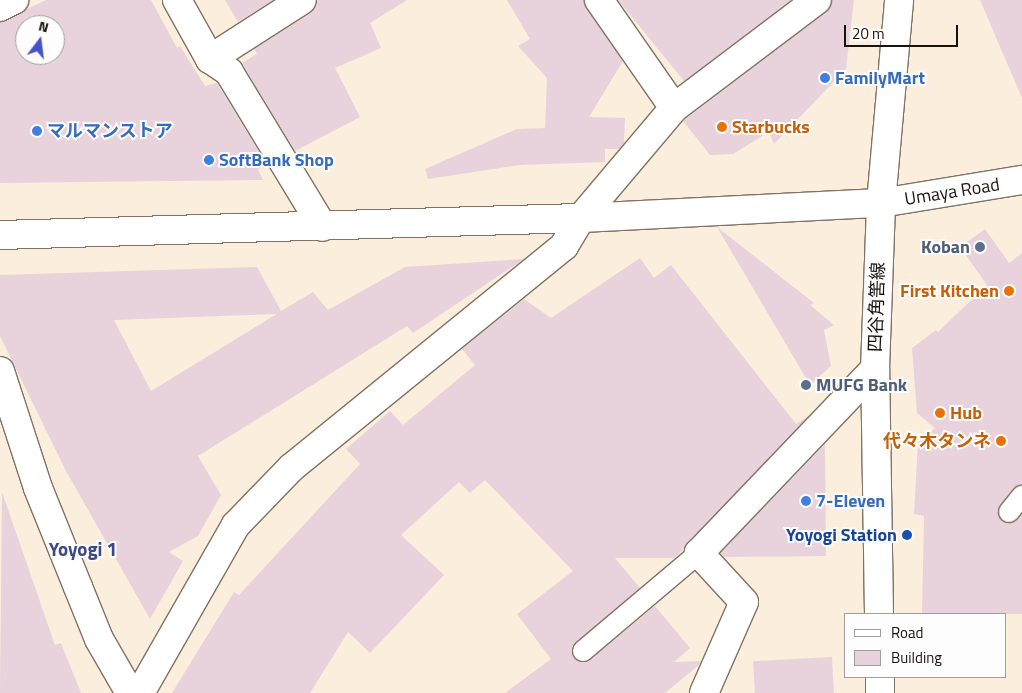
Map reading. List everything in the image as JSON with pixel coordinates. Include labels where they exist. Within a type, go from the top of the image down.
[{"type":"street","points":[[0,7],[14,0]]},
{"type":"street","points":[[177,0],[210,59],[229,72],[323,227]]},
{"type":"street","points":[[210,59],[302,0]]},
{"type":"street","points":[[598,0],[674,108]]},
{"type":"street","points":[[140,693],[236,525],[292,468],[358,410],[564,246],[581,218],[674,108],[817,0]]},
{"type":"street","name":"四谷角筈線","points":[[879,613],[875,369],[881,203],[899,0]]},
{"type":"street","name":"Umaya Road","points":[[0,235],[581,218],[881,203],[1022,180]]},
{"type":"street","points":[[704,693],[744,602],[699,554],[875,369]]},
{"type":"street","points":[[0,371],[38,488],[78,588],[99,639],[130,693]]},
{"type":"street","points":[[880,678],[880,693]]},
{"type":"lane","points":[[1009,512],[1022,496]]},
{"type":"lane","points":[[583,651],[699,554]]},
{"type":"building","points":[[46,0],[151,0],[177,48],[180,46],[205,86],[217,83],[267,165],[258,169],[263,180],[0,183],[0,22]]},
{"type":"building","points":[[225,0],[273,0],[238,22]]},
{"type":"building","points":[[318,0],[407,0],[370,23],[381,48],[335,68],[360,117],[295,151],[242,63],[257,54],[254,49],[311,13]]},
{"type":"building","points":[[507,0],[584,0],[623,61],[589,117],[625,118],[624,143],[619,149],[605,149],[605,162],[520,165],[428,179],[425,169],[517,129],[545,128],[547,78],[518,46],[530,39]]},
{"type":"building","points":[[618,0],[791,0],[684,81]]},
{"type":"building","points":[[832,0],[854,0],[846,69],[774,144],[769,132],[733,154],[710,155],[683,121],[826,12]]},
{"type":"building","points":[[980,0],[1022,0],[1022,98]]},
{"type":"building","points":[[717,227],[814,303],[810,305],[834,325],[824,330],[831,366],[810,385]]},
{"type":"building","points":[[985,229],[1009,263],[1022,253],[1022,484],[1013,489],[997,511],[1007,524],[1022,515],[1022,614],[922,613],[924,516],[914,514],[918,443],[935,428],[917,413],[912,348],[936,330],[938,332],[987,285],[960,247]]},
{"type":"building","points":[[640,258],[654,278],[671,265],[796,424],[811,414],[675,558],[615,558],[640,588],[572,647],[579,662],[590,660],[655,606],[690,648],[674,662],[701,661],[699,665],[665,693],[505,693],[551,659],[517,614],[573,571],[485,480],[470,493],[459,482],[401,535],[444,575],[370,653],[348,632],[310,693],[172,693],[234,592],[239,595],[360,464],[346,449],[390,411],[403,425],[475,365],[462,349],[524,299],[551,318]]},
{"type":"building","points":[[524,259],[413,333],[407,326],[198,456],[221,495],[198,536],[169,552],[183,561],[150,619],[66,471],[0,336],[0,275],[257,267],[281,311],[313,292],[328,310],[405,267]],"holes":[[[277,314],[151,391],[114,320]]]},
{"type":"building","points":[[825,444],[826,556],[724,557],[720,553]]},
{"type":"building","points":[[2,492],[55,645],[61,643],[81,693],[0,693]]},
{"type":"building","points":[[832,657],[834,693],[755,693],[753,661]]},
{"type":"place","name":"FamilyMart","points":[[825,78]]},
{"type":"place","name":"Starbucks","points":[[722,127]]},
{"type":"place","name":"マルマンストア","points":[[37,131]]},
{"type":"place","name":"SoftBank Shop","points":[[209,160]]},
{"type":"place","name":"Koban","points":[[980,247]]},
{"type":"place","name":"First Kitchen","points":[[1009,291]]},
{"type":"place","name":"MUFG Bank","points":[[806,385]]},
{"type":"place","name":"Hub","points":[[940,413]]},
{"type":"place","name":"代々木タンネ","points":[[1001,441]]},
{"type":"place","name":"7-Eleven","points":[[806,501]]},
{"type":"place","name":"Yoyogi Station","points":[[907,535]]},
{"type":"district","name":"Yoyogi 1","points":[[83,549]]}]
